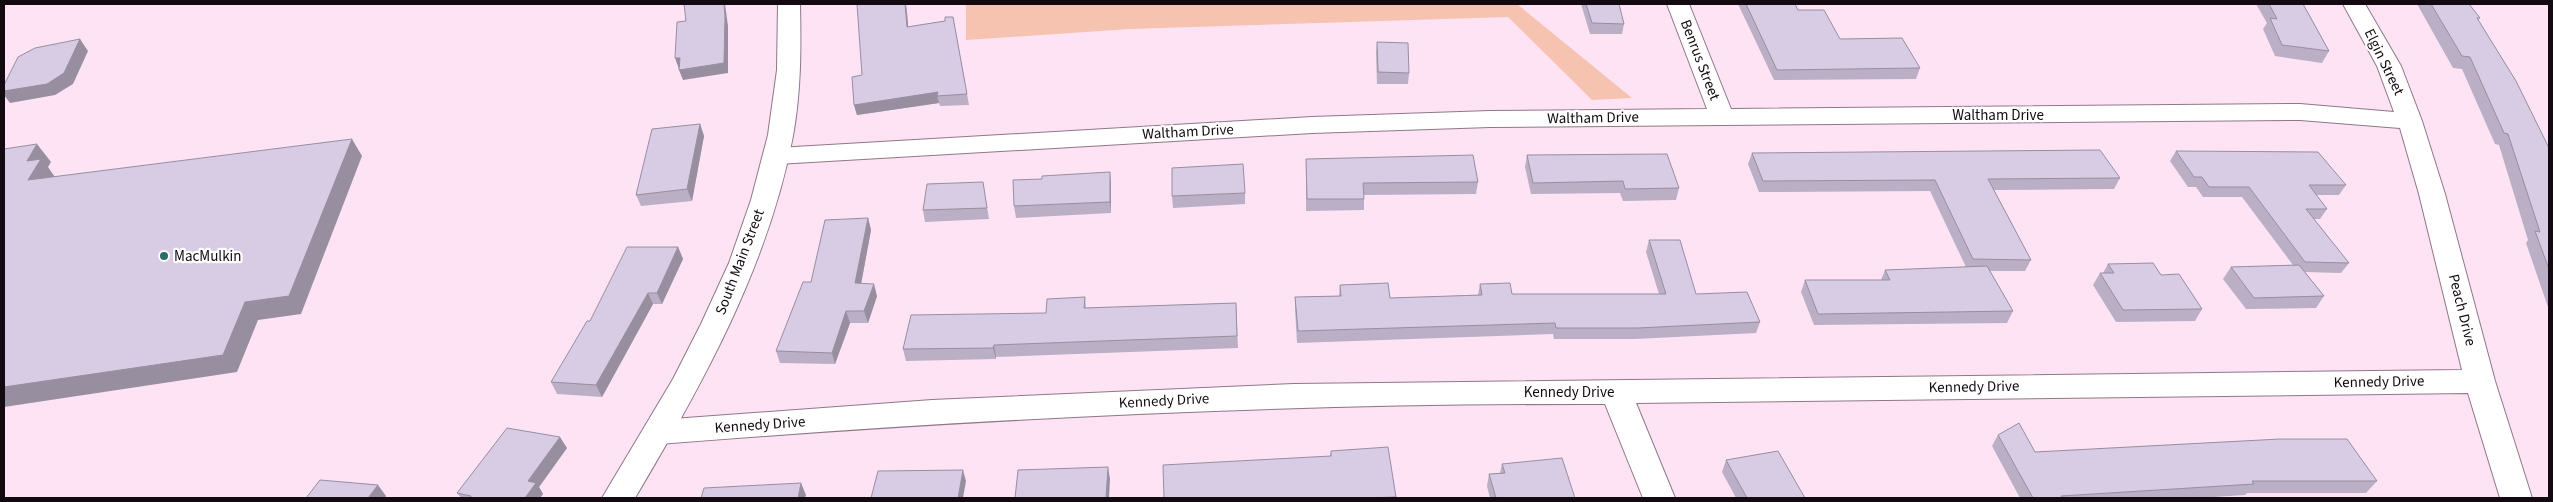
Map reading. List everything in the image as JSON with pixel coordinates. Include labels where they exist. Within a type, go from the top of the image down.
[{"type":"street","name":"South Main Street","points":[[618,498],[659,432],[694,370],[718,319],[755,228],[777,156],[790,74],[789,4]]},
{"type":"street","name":"Benrus Street","points":[[1678,4],[1722,117]]},
{"type":"street","name":"Elgin Street","points":[[2354,4],[2389,66],[2410,121]]},
{"type":"street","name":"Waltham Drive","points":[[777,156],[1312,125],[1490,120],[2300,112],[2410,121]]},
{"type":"street","name":"Peach Drive","points":[[2410,121],[2435,204],[2480,380],[2516,498]]},
{"type":"street","name":"Kennedy Drive","points":[[659,432],[970,410],[1232,398],[1482,392],[1616,392],[2480,380]]},
{"type":"street","points":[[1616,392],[1659,498]]},
{"type":"shaded area","points":[[966,4],[1517,4],[1632,98],[1592,100],[1508,17],[1130,29],[966,40]]},
{"type":"building","points":[[684,4],[724,4],[724,63],[679,70],[680,58],[675,58],[677,22],[686,21]]},
{"type":"building","points":[[857,4],[905,4],[907,27],[945,21],[945,17],[953,17],[967,94],[937,96],[938,92],[854,105],[852,77],[862,75]]},
{"type":"building","points":[[1586,4],[1619,4],[1624,24],[1592,23]]},
{"type":"building","points":[[1746,4],[1795,4],[1798,10],[1824,10],[1840,39],[1902,38],[1920,68],[1777,70]]},
{"type":"building","points":[[2269,4],[2303,4],[2329,51],[2282,45],[2270,18],[2277,19]]},
{"type":"building","points":[[2431,4],[2469,4],[2480,18],[2477,18],[2516,81],[2549,148],[2549,269],[2535,231],[2540,232],[2508,134],[2504,133],[2470,57],[2462,56]]},
{"type":"building","points":[[80,39],[64,73],[47,84],[4,91],[4,85],[18,57],[35,48]]},
{"type":"building","points":[[1377,42],[1408,43],[1409,73],[1378,72]]},
{"type":"building","points":[[700,124],[687,189],[636,195],[652,129]]},
{"type":"building","name":"MacMulkin","points":[[352,139],[289,296],[245,302],[223,355],[4,387],[4,149],[37,144],[27,161],[41,159],[28,180]]},
{"type":"building","points":[[2100,150],[2120,178],[1988,179],[2031,260],[1973,259],[1935,180],[1763,181],[1752,153]]},
{"type":"building","points":[[2176,151],[2318,152],[2346,185],[2309,185],[2327,209],[2306,209],[2349,263],[2305,262],[2249,187],[2209,187],[2202,177],[2194,177]]},
{"type":"building","points":[[1667,154],[1679,188],[1625,189],[1623,181],[1533,183],[1527,155]]},
{"type":"building","points":[[1473,155],[1478,182],[1363,183],[1364,199],[1307,199],[1306,159]]},
{"type":"building","points":[[1243,164],[1245,193],[1172,196],[1172,168]]},
{"type":"building","points":[[1110,172],[1110,202],[1014,206],[1013,180],[1042,179],[1042,176]]},
{"type":"building","points":[[983,182],[987,208],[923,210],[927,184]]},
{"type":"building","points":[[868,218],[855,283],[874,284],[864,311],[846,311],[832,353],[776,351],[803,282],[811,282],[825,220]]},
{"type":"building","points":[[1649,240],[1680,240],[1696,294],[1747,292],[1760,322],[1638,328],[1556,328],[1555,323],[1298,331],[1295,297],[1341,296],[1340,285],[1388,283],[1390,298],[1482,295],[1480,284],[1510,283],[1512,294],[1666,294]]},
{"type":"building","points":[[627,247],[678,247],[657,293],[648,293],[596,385],[551,382],[587,321],[590,321]]},
{"type":"building","points":[[2153,263],[2161,275],[2179,274],[2202,309],[2123,310],[2100,273],[2114,273],[2108,264]]},
{"type":"building","points":[[2299,265],[2324,296],[2254,298],[2231,267]]},
{"type":"building","points":[[1987,266],[2013,311],[1818,314],[1805,280],[1890,280],[1885,270]]},
{"type":"building","points":[[1085,297],[1084,308],[1236,303],[1237,336],[994,345],[993,348],[903,349],[911,315],[1046,313],[1047,299]]},
{"type":"building","points":[[2019,423],[2035,452],[2280,439],[2347,439],[2377,481],[2252,481],[2254,484],[2061,496],[2062,498],[2033,498],[1998,435]]},
{"type":"building","points":[[507,428],[560,437],[528,481],[536,483],[525,498],[470,498],[471,496],[457,493]]},
{"type":"building","points":[[1388,447],[1396,497],[1164,498],[1163,465],[1331,456],[1331,451]]},
{"type":"building","points":[[1778,451],[1805,498],[1747,498],[1726,460]]},
{"type":"building","points":[[1562,458],[1575,498],[1496,498],[1489,474],[1505,473],[1502,464]]},
{"type":"building","points":[[1108,467],[1106,498],[1015,498],[1018,470]]},
{"type":"building","points":[[963,470],[958,498],[871,498],[878,471]]},
{"type":"building","points":[[320,480],[378,485],[368,498],[306,498]]},
{"type":"building","points":[[801,483],[798,498],[701,498],[704,488]]},
{"type":"place","name":"MacMulkin","points":[[164,256]]}]
